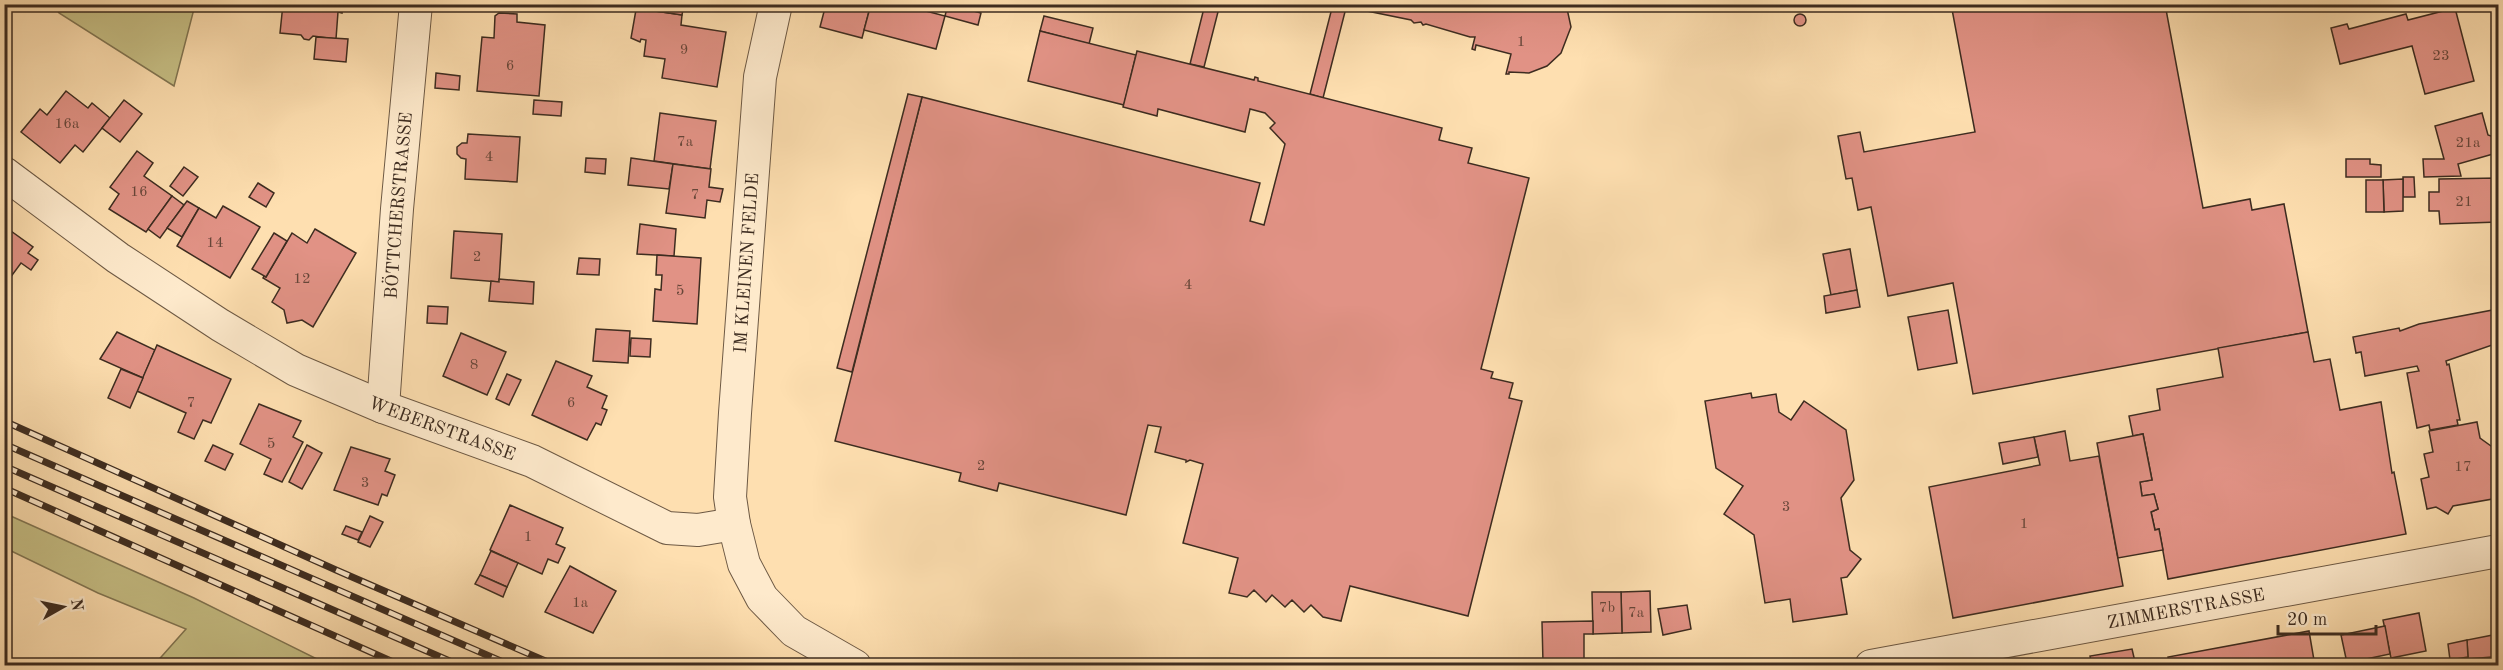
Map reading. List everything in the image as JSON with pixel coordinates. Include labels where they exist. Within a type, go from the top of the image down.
[{"type":"street","name":"BÖTTCHERSTRASSE","points":[[383,407],[397,209],[416,4]]},
{"type":"street","name":"IM KLEINEN FELDE","points":[[734,524],[730,497],[760,77],[776,4]]},
{"type":"street","name":"WEBERSTRASSE","points":[[4,173],[118,258],[220,325],[296,370],[383,407],[532,461],[667,528],[698,530],[734,524]]},
{"type":"street","points":[[734,524],[744,564],[762,598],[794,631],[855,666]]},
{"type":"street","name":"ZIMMERSTRASSE","points":[[1871,666],[2499,551]]},
{"type":"shaded area","points":[[54,5],[195,5],[174,86],[59,13]]},
{"type":"shaded area","points":[[4,513],[194,598],[329,665],[154,665],[186,629],[98,593],[5,548]]},
{"type":"building","points":[[283,4],[343,4],[342,13],[338,12],[336,39],[313,36],[309,40],[304,39],[301,35],[280,33]]},
{"type":"building","points":[[637,4],[650,4],[649,10],[682,15],[681,25],[726,32],[717,87],[662,78],[665,59],[644,56],[646,40],[641,39],[640,42],[631,38]]},
{"type":"building","points":[[650,4],[684,4],[682,15],[649,10]]},
{"type":"building","points":[[826,4],[871,4],[862,38],[820,27]]},
{"type":"building","points":[[871,4],[899,4],[945,16],[936,49],[864,30]]},
{"type":"building","points":[[948,4],[981,13],[978,25],[945,16]]},
{"type":"building","points":[[1205,4],[1220,4],[1204,67],[1190,64]]},
{"type":"building","points":[[1333,4],[1347,4],[1323,98],[1310,94]]},
{"type":"building","points":[[1350,4],[1566,4],[1571,27],[1561,53],[1547,66],[1529,73],[1509,72],[1506,74],[1511,54],[1476,45],[1475,50],[1472,49],[1475,37],[1423,25],[1421,22],[1414,23],[1411,20],[1367,11],[1361,7],[1357,9]]},
{"type":"building","points":[[1801,4],[1814,4],[1811,10],[1807,10]]},
{"type":"building","points":[[1951,4],[2165,4],[2203,208],[2250,199],[2252,210],[2284,204],[2308,332],[1973,394],[1953,283],[1888,296],[1871,207],[1858,210],[1852,178],[1846,179],[1838,136],[1860,132],[1864,152],[1975,132]]},
{"type":"building","points":[[2455,8],[2474,81],[2425,94],[2412,46],[2340,64],[2331,28],[2347,24],[2349,29],[2406,14],[2408,20]]},
{"type":"building","points":[[499,13],[517,14],[517,22],[545,25],[539,96],[477,91],[482,37],[494,38],[495,16]]},
{"type":"building","points":[[1802,14],[1806,20],[1802,26],[1798,26],[1794,18]]},
{"type":"building","points":[[1044,16],[1093,28],[1089,44],[1040,31]]},
{"type":"building","points":[[1040,31],[1136,55],[1124,105],[1028,81]]},
{"type":"building","points":[[316,37],[348,39],[346,62],[314,59]]},
{"type":"building","points":[[1137,51],[1254,80],[1255,77],[1258,81],[1442,128],[1439,140],[1472,148],[1468,163],[1529,178],[1481,369],[1493,372],[1491,378],[1513,383],[1509,398],[1522,401],[1468,616],[1350,586],[1341,621],[1323,617],[1311,605],[1304,612],[1292,600],[1285,607],[1272,595],[1266,602],[1254,590],[1247,597],[1229,593],[1238,558],[1183,543],[1203,464],[1190,460],[1186,462],[1186,460],[1155,452],[1161,427],[1148,425],[1126,515],[999,483],[997,491],[959,481],[961,473],[835,441],[922,97],[1260,183],[1250,221],[1264,225],[1285,144],[1270,128],[1275,123],[1265,113],[1250,109],[1245,132],[1158,109],[1157,116],[1123,107]]},
{"type":"building","points":[[436,73],[460,76],[459,90],[435,88]]},
{"type":"building","points":[[66,91],[88,108],[92,103],[110,118],[83,152],[75,145],[60,163],[21,132],[40,109],[47,115]]},
{"type":"building","points":[[908,94],[922,97],[852,372],[837,368]]},
{"type":"building","points":[[124,100],[142,114],[120,142],[102,128]]},
{"type":"building","points":[[534,100],[562,102],[561,116],[533,114]]},
{"type":"building","points":[[660,113],[716,121],[710,169],[654,161]]},
{"type":"building","points":[[2482,113],[2488,135],[2494,137],[2497,147],[2492,152],[2493,154],[2458,164],[2461,176],[2424,177],[2423,159],[2444,159],[2435,126]]},
{"type":"building","points":[[468,134],[520,137],[517,182],[465,179],[466,159],[457,154],[457,147],[462,143],[467,143]]},
{"type":"building","points":[[137,151],[153,163],[144,176],[172,196],[146,232],[109,209],[119,194],[110,187]]},
{"type":"building","points":[[586,158],[606,159],[605,174],[585,172]]},
{"type":"building","points":[[631,158],[673,164],[669,189],[628,185]]},
{"type":"building","points":[[2346,159],[2370,159],[2370,164],[2381,165],[2381,177],[2346,177]]},
{"type":"building","points":[[673,164],[711,169],[709,187],[723,189],[720,202],[707,200],[705,218],[666,213]]},
{"type":"building","points":[[184,167],[198,177],[183,196],[170,186]]},
{"type":"building","points":[[2403,177],[2414,177],[2415,197],[2403,197]]},
{"type":"building","points":[[2498,178],[2498,222],[2440,224],[2439,211],[2429,211],[2429,192],[2439,192],[2439,179]]},
{"type":"building","points":[[2403,179],[2403,211],[2384,212],[2383,180]]},
{"type":"building","points":[[2366,180],[2383,180],[2384,212],[2366,212]]},
{"type":"building","points":[[258,183],[274,193],[266,207],[249,197]]},
{"type":"building","points":[[172,196],[184,205],[160,238],[148,229]]},
{"type":"building","points":[[187,201],[199,208],[182,237],[167,228]]},
{"type":"building","points":[[223,206],[260,227],[230,278],[177,246],[199,208],[216,218]]},
{"type":"building","points":[[640,224],[676,229],[674,256],[637,254]]},
{"type":"building","points":[[4,226],[33,247],[28,253],[38,260],[31,270],[21,263],[7,282],[4,280]]},
{"type":"building","points":[[315,229],[356,253],[313,327],[302,320],[287,323],[284,310],[272,302],[280,288],[263,278],[266,277],[292,233],[307,243]]},
{"type":"building","points":[[454,231],[502,234],[499,282],[451,278]]},
{"type":"building","points":[[274,233],[287,241],[266,277],[252,269]]},
{"type":"building","points":[[1850,249],[1857,290],[1831,295],[1823,254]]},
{"type":"building","points":[[657,255],[701,258],[697,324],[653,321],[655,289],[661,290],[662,275],[656,275]]},
{"type":"building","points":[[579,258],[600,259],[599,275],[577,274]]},
{"type":"building","points":[[499,279],[534,282],[533,304],[489,301],[491,281],[499,282]]},
{"type":"building","points":[[1857,290],[1860,307],[1826,313],[1824,296]]},
{"type":"building","points":[[428,306],[448,307],[447,324],[427,323]]},
{"type":"building","points":[[2498,309],[2498,343],[2446,361],[2447,365],[2449,364],[2460,420],[2457,420],[2458,425],[2430,430],[2429,425],[2417,428],[2407,373],[2419,371],[2417,366],[2365,376],[2361,352],[2356,353],[2353,337],[2399,328],[2400,331],[2419,324]]},
{"type":"building","points":[[1948,310],[1957,363],[1918,370],[1908,317]]},
{"type":"building","points":[[596,329],[630,331],[628,363],[593,361]]},
{"type":"building","points":[[117,332],[155,350],[143,378],[100,359]]},
{"type":"building","points":[[2308,332],[2314,362],[2330,359],[2340,410],[2381,402],[2392,473],[2394,472],[2406,534],[2168,579],[2159,529],[2155,530],[2151,512],[2158,509],[2154,494],[2142,496],[2140,482],[2152,480],[2143,434],[2133,436],[2129,416],[2160,410],[2157,389],[2223,377],[2218,348]]},
{"type":"building","points":[[461,333],[506,352],[487,395],[443,376]]},
{"type":"building","points":[[631,338],[651,339],[650,357],[630,356]]},
{"type":"building","points":[[157,345],[231,379],[211,423],[203,420],[194,439],[178,432],[186,413],[137,391]]},
{"type":"building","points":[[556,361],[592,376],[587,387],[607,396],[602,408],[607,410],[601,425],[596,423],[587,440],[532,415]]},
{"type":"building","points":[[121,369],[143,378],[130,408],[108,398]]},
{"type":"building","points":[[507,374],[521,380],[509,405],[496,399]]},
{"type":"building","points":[[1751,393],[1752,398],[1776,394],[1779,412],[1791,420],[1804,401],[1846,430],[1854,480],[1841,498],[1850,550],[1861,559],[1847,577],[1841,578],[1847,614],[1793,622],[1790,599],[1765,603],[1754,535],[1724,514],[1743,486],[1716,468],[1705,401]]},
{"type":"building","points":[[259,404],[301,421],[293,437],[303,442],[282,482],[264,474],[271,459],[240,444]]},
{"type":"building","points":[[2477,422],[2480,438],[2491,446],[2498,444],[2498,498],[2453,506],[2448,514],[2436,507],[2427,509],[2421,479],[2429,477],[2424,454],[2433,452],[2429,431]]},
{"type":"building","points":[[2065,431],[2070,461],[2099,456],[2123,586],[1953,618],[1929,487],[2040,465],[2034,437]]},
{"type":"building","points":[[2143,434],[2152,480],[2140,482],[2142,496],[2154,494],[2158,509],[2151,512],[2155,530],[2159,529],[2163,550],[2118,558],[2097,443]]},
{"type":"building","points":[[2034,437],[2038,457],[2003,464],[1999,443]]},
{"type":"building","points":[[213,445],[233,454],[225,470],[205,461]]},
{"type":"building","points":[[307,445],[322,453],[302,489],[289,482]]},
{"type":"building","points":[[351,447],[390,459],[385,471],[395,475],[387,496],[382,494],[378,505],[334,490]]},
{"type":"building","points":[[510,505],[563,528],[556,544],[565,548],[558,563],[548,559],[542,574],[490,550]]},
{"type":"building","points":[[370,516],[383,522],[370,547],[358,542]]},
{"type":"building","points":[[346,526],[362,532],[358,540],[342,534]]},
{"type":"building","points":[[491,551],[518,563],[507,587],[480,575]]},
{"type":"building","points":[[570,566],[616,591],[593,633],[545,612]]},
{"type":"building","points":[[480,575],[507,587],[503,597],[475,584]]},
{"type":"building","points":[[1650,591],[1651,632],[1622,633],[1621,592]]},
{"type":"building","points":[[1592,592],[1621,592],[1622,633],[1593,634]]},
{"type":"building","points":[[1687,605],[1691,629],[1663,635],[1658,609]]},
{"type":"building","points":[[2419,613],[2426,651],[2391,658],[2383,620]]},
{"type":"building","points":[[1593,621],[1593,634],[1584,634],[1584,662],[1543,663],[1542,622]]},
{"type":"building","points":[[2385,626],[2390,654],[2347,663],[2341,635]]},
{"type":"building","points":[[2309,631],[2315,666],[2170,666],[2168,657]]},
{"type":"building","points":[[2498,634],[2498,660],[2491,660],[2491,657],[2468,659],[2467,640]]},
{"type":"building","points":[[2467,640],[2468,657],[2450,660],[2448,644]]},
{"type":"building","points":[[2132,649],[2136,666],[2092,666],[2090,656]]},
{"type":"building","points":[[2069,660],[2070,666],[2042,666]]},
{"type":"railway","points":[[4,421],[557,666]]},
{"type":"railway","points":[[4,444],[512,666]]},
{"type":"railway","points":[[4,466],[461,666]]},
{"type":"railway","points":[[4,488],[402,666]]}]
